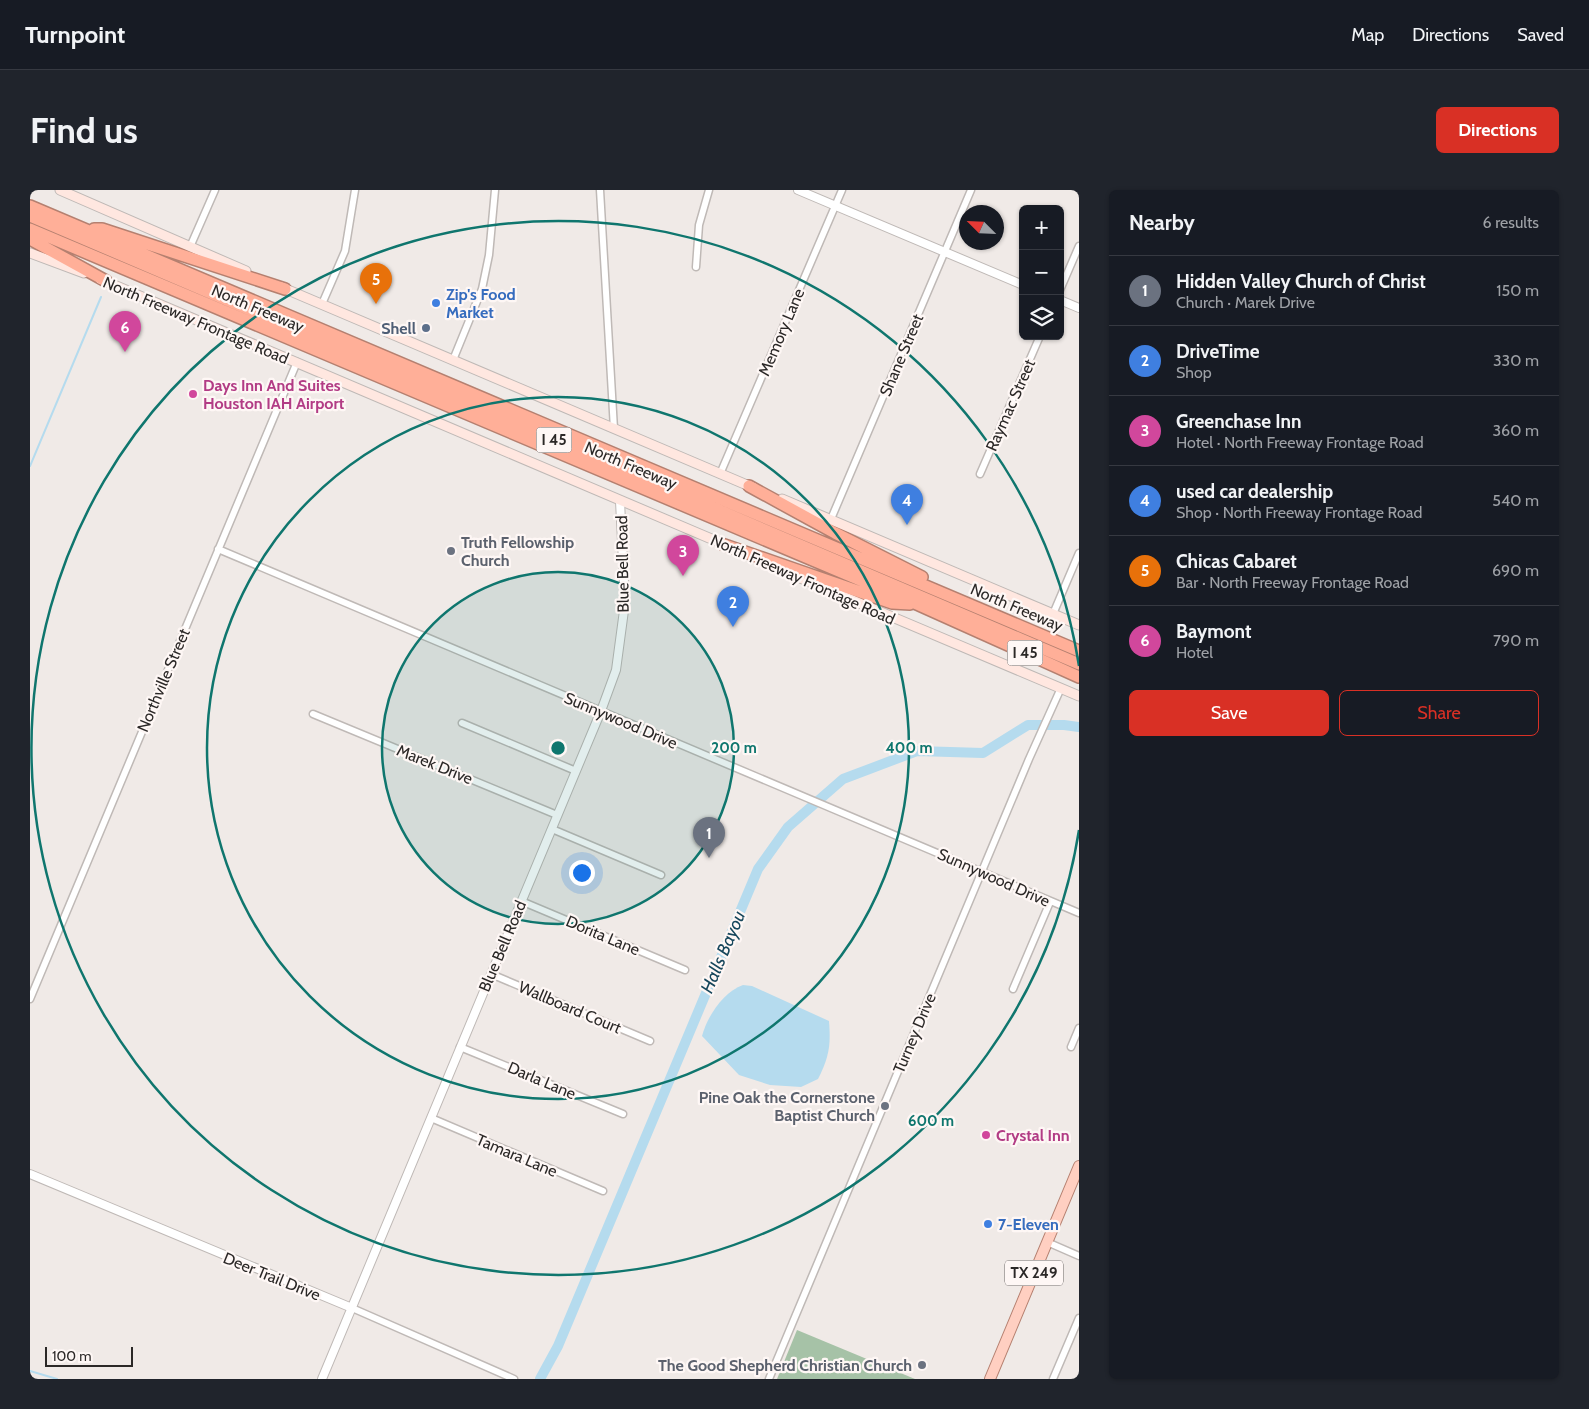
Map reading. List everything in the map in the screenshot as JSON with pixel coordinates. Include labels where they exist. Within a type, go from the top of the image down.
[{"type":"highway","name":"North Freeway","points":[[30,206],[1079,652]]},
{"type":"highway","name":"North Freeway","points":[[30,216],[1079,664]]},
{"type":"highway","name":"North Freeway","points":[[30,229],[919,605],[1079,677]]},
{"type":"highway","points":[[85,229],[102,229],[285,289]]},
{"type":"highway","points":[[30,239],[106,281]]},
{"type":"highway","points":[[749,486],[835,533],[922,577],[941,592]]},
{"type":"highway","points":[[722,544],[892,603],[919,605]]},
{"type":"main road","points":[[60,190],[285,289],[720,474],[831,519],[1079,626]]},
{"type":"main road","name":"North Freeway Frontage Road","points":[[30,253],[106,281],[882,614],[1079,696]]},
{"type":"main road","name":"TX 249","points":[[990,1379],[1079,1166]]},
{"type":"street","points":[[190,247],[215,190]]},
{"type":"street","points":[[322,304],[345,251],[356,190]]},
{"type":"street","points":[[453,360],[482,289],[489,255],[495,190]]},
{"type":"street","points":[[600,190],[614,429]]},
{"type":"street","points":[[696,267],[699,225],[709,190]]},
{"type":"street","points":[[798,190],[1019,283]]},
{"type":"street","name":"Memory Lane","points":[[720,474],[842,190]]},
{"type":"street","name":"Shane Street","points":[[831,519],[971,190]]},
{"type":"street","points":[[1064,281],[1079,246]]},
{"type":"street","points":[[1064,302],[1079,308]]},
{"type":"street","name":"Raymac Street","points":[[980,474],[1038,340]]},
{"type":"street","name":"Northville Street","points":[[30,999],[297,362]]},
{"type":"street","name":"Blue Bell Road","points":[[322,1379],[558,815],[616,670],[625,603],[620,500]]},
{"type":"street","name":"Sunnywood Drive","points":[[218,549],[982,871],[1079,914]]},
{"type":"street","points":[[1052,614],[1079,553]]},
{"type":"street","name":"Turney Drive","points":[[769,1379],[982,871],[1061,688]]},
{"type":"street","name":"Marek Drive","points":[[313,714],[558,815]]},
{"type":"street","points":[[462,723],[576,771]]},
{"type":"street","points":[[552,829],[661,875]]},
{"type":"street","name":"Dorita Lane","points":[[521,901],[685,970]]},
{"type":"street","points":[[1014,989],[1050,902]]},
{"type":"street","name":"Wallboard Court","points":[[491,974],[650,1041]]},
{"type":"street","points":[[1071,1048],[1079,1028]]},
{"type":"street","name":"Darla Lane","points":[[460,1047],[623,1114]]},
{"type":"street","name":"Tamara Lane","points":[[431,1118],[603,1192]]},
{"type":"street","name":"Deer Trail Drive","points":[[30,1174],[352,1308],[514,1379]]},
{"type":"street","points":[[1047,1242],[1079,1256]]},
{"type":"street","points":[[1053,1379],[1079,1318]]},
{"type":"green space","points":[[797,1330],[915,1379],[777,1379]]},
{"type":"water","points":[[743,985],[752,986],[829,1021],[830,1038],[828,1051],[825,1064],[818,1079],[801,1087],[770,1085],[739,1075],[702,1036],[717,1006],[729,993]]},
{"type":"waterway","points":[[30,466],[101,297]]},
{"type":"waterway","name":"Halls Bayou","points":[[540,1379],[558,1346],[758,869],[788,827],[843,779],[917,751],[983,753],[1028,725],[1079,727]]},
{"type":"waterway","points":[[30,1371],[57,1379]]},
{"type":"place","name":"Zip's Food Market","points":[[436,303]]},
{"type":"place","name":"Chicas Cabaret","points":[[376,304]]},
{"type":"place","name":"Shell","points":[[426,328]]},
{"type":"place","name":"Baymont","points":[[125,352]]},
{"type":"place","name":"Days Inn And Suites Houston IAH Airport","points":[[193,394]]},
{"type":"place","name":"used car dealership","points":[[907,525]]},
{"type":"place","name":"Truth Fellowship Church","points":[[451,551]]},
{"type":"place","name":"Greenchase Inn","points":[[683,576]]},
{"type":"place","name":"DriveTime","points":[[733,627]]},
{"type":"place","name":"Hidden Valley Church of Christ","points":[[709,858]]},
{"type":"place","name":"Pine Oak the Cornerstone Baptist Church","points":[[885,1106]]},
{"type":"place","name":"Crystal Inn","points":[[986,1135]]},
{"type":"place","name":"7-Eleven","points":[[988,1224]]},
{"type":"place","name":"The Good Shepherd Christian Church","points":[[922,1365]]}]
